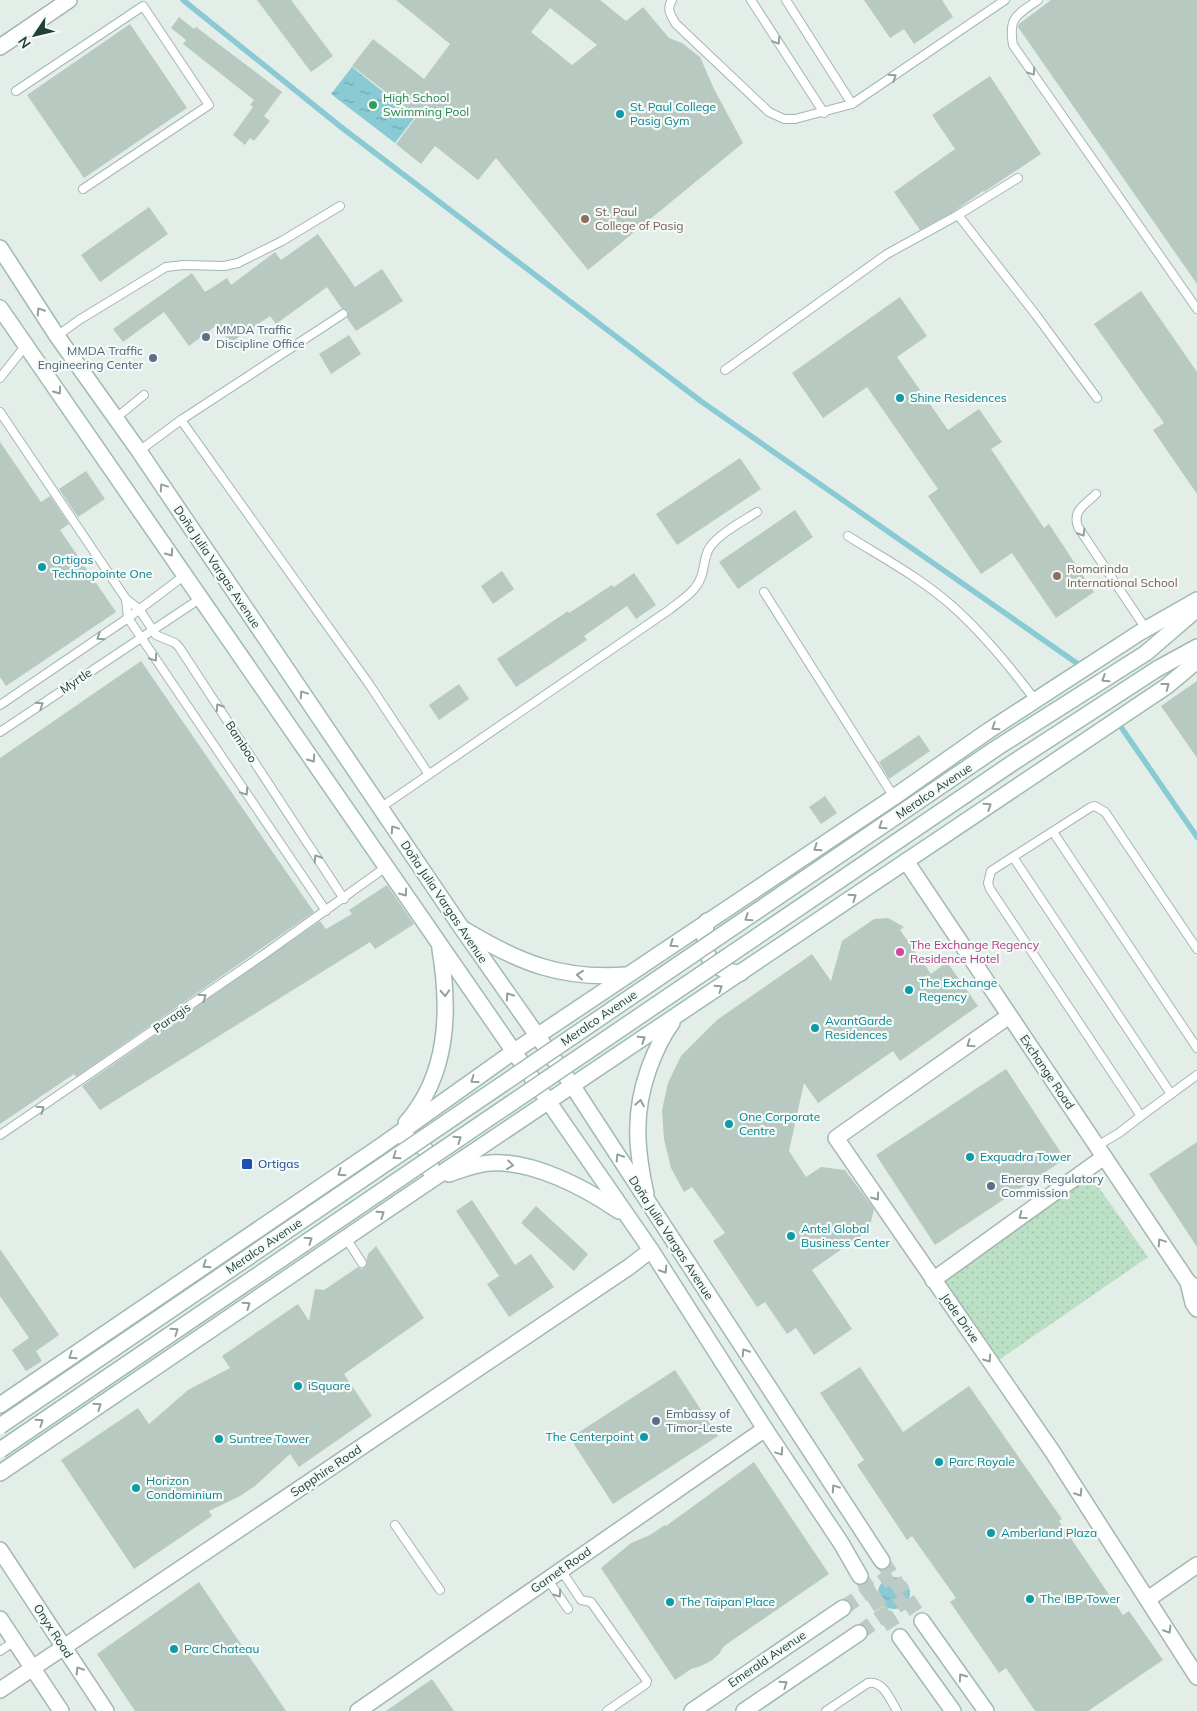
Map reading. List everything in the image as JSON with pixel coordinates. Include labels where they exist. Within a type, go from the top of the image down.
[{"type":"main road","points":[[3,39],[69,0]]},
{"type":"main road","name":"Doña Julia Vargas Avenue","points":[[0,248],[57,336],[139,451],[461,927],[572,1085],[882,1561]]},
{"type":"main road","name":"Doña Julia Vargas Avenue","points":[[0,308],[651,1250],[765,1429],[841,1543],[860,1576]]},
{"type":"main road","name":"Meralco Avenue","points":[[0,1405],[387,1141],[513,1052],[894,797],[988,731],[1146,629],[1197,600]]},
{"type":"main road","name":"Meralco Avenue","points":[[0,1426],[998,747],[1146,653],[1197,609]]},
{"type":"main road","name":"Meralco Avenue","points":[[0,1450],[1005,768],[1157,669],[1197,647]]},
{"type":"main road","points":[[0,1473],[423,1185],[1167,686],[1197,661]]},
{"type":"main road","name":"Exchange Road","points":[[906,862],[1193,1286],[1193,1303],[1197,1309]]},
{"type":"main road","points":[[707,921],[705,945],[712,962],[722,970],[741,973]]},
{"type":"main road","points":[[416,1121],[429,1125],[449,1120],[474,1108],[628,1002],[639,983],[634,971],[609,976],[583,976],[554,971],[519,959],[461,927]]},
{"type":"main road","points":[[387,1141],[409,1119],[425,1096],[442,1053],[446,1012],[440,945]]},
{"type":"main road","points":[[648,1203],[637,1144],[639,1107],[646,1076],[657,1048],[678,1015]]},
{"type":"main road","name":"Jade Drive","points":[[1009,1016],[836,1138],[1052,1451],[1197,1677]]},
{"type":"main road","points":[[387,1141],[408,1140],[418,1143],[426,1149],[431,1168],[423,1185]]},
{"type":"main road","points":[[933,1280],[1101,1152]]},
{"type":"main road","points":[[423,1185],[467,1167],[497,1163],[521,1166],[552,1175],[577,1186],[627,1216]]},
{"type":"main road","name":"Sapphire Road","points":[[0,1690],[651,1250]]},
{"type":"main road","name":"Garnet Road","points":[[358,1711],[765,1429]]},
{"type":"main road","name":"Onyx Road","points":[[0,1550],[106,1711]]},
{"type":"main road","points":[[1148,1598],[1197,1565]]},
{"type":"main road","name":"Emerald Avenue","points":[[692,1711],[843,1608]]},
{"type":"main road","points":[[0,1619],[61,1711]]},
{"type":"main road","points":[[922,1621],[986,1711]]},
{"type":"main road","points":[[744,1711],[859,1633]]},
{"type":"main road","points":[[900,1637],[953,1711]]},
{"type":"lane","points":[[672,0],[670,2],[670,14],[676,24],[769,112],[789,120],[852,104],[1005,0]]},
{"type":"lane","points":[[750,0],[824,112]]},
{"type":"lane","points":[[786,0],[852,104]]},
{"type":"lane","points":[[1038,0],[1017,15],[1011,30],[1014,45],[1197,309]]},
{"type":"lane","points":[[16,91],[142,6],[210,105],[83,189]]},
{"type":"lane","points":[[725,370],[887,254],[958,215],[1018,178]]},
{"type":"lane","points":[[57,336],[78,320],[166,267],[184,264],[224,266],[238,263],[282,241],[340,206]]},
{"type":"lane","points":[[958,215],[1036,315],[1097,398]]},
{"type":"lane","points":[[139,451],[181,420],[343,314]]},
{"type":"lane","points":[[0,378],[26,345]]},
{"type":"lane","points":[[116,418],[144,395]]},
{"type":"lane","name":"Bamboo","points":[[0,412],[126,600],[140,609],[152,630],[161,638],[175,643],[179,647],[344,899]]},
{"type":"lane","points":[[181,420],[363,676],[428,773]]},
{"type":"lane","points":[[1096,494],[1078,511],[1076,520],[1078,528],[1146,629]]},
{"type":"lane","points":[[380,808],[428,773],[669,610],[693,591],[701,576],[707,552],[711,546],[757,512]]},
{"type":"lane","points":[[848,536],[902,568],[950,604],[988,643],[1036,701]]},
{"type":"lane","name":"Myrtle","points":[[0,705],[128,618],[185,575]]},
{"type":"lane","points":[[764,592],[894,797]]},
{"type":"lane","name":"Myrtle","points":[[0,732],[201,598]]},
{"type":"lane","name":"Bamboo","points":[[126,600],[128,618],[326,912]]},
{"type":"lane","points":[[1141,1116],[990,889],[988,883],[991,871],[1095,806],[1105,812],[1197,949]]},
{"type":"lane","points":[[1053,832],[1197,1048]]},
{"type":"lane","points":[[1013,857],[1171,1094]]},
{"type":"lane","name":"Paragis","points":[[0,1135],[326,912],[386,867]]},
{"type":"lane","points":[[1101,1152],[1119,1133],[1197,1075]]},
{"type":"lane","points":[[346,1238],[362,1263]]},
{"type":"lane","points":[[395,1525],[440,1590]]},
{"type":"lane","points":[[561,1570],[581,1600],[592,1602],[647,1682],[607,1711]]},
{"type":"lane","points":[[548,1580],[568,1609]]},
{"type":"lane","points":[[0,1651],[15,1641]]},
{"type":"lane","points":[[826,1711],[868,1683],[874,1682],[880,1685],[897,1711]]},
{"type":"green space","points":[[1090,1175],[1148,1257],[999,1360],[943,1279]]},
{"type":"water","name":"High School Swimming Pool","points":[[352,67],[415,117],[395,143],[331,94]]},
{"type":"water","points":[[894,1577],[900,1578],[905,1582],[909,1587],[909,1599],[905,1604],[900,1608],[894,1609],[888,1608],[883,1604],[879,1599],[878,1593],[879,1587],[883,1582],[888,1578]]},
{"type":"building","points":[[257,0],[291,0],[333,56],[311,72]]},
{"type":"building","name":"St. Paul College Pasig Gym","points":[[396,0],[600,0],[626,21],[643,7],[669,38],[682,43],[700,57],[714,89],[743,143],[588,270],[496,158],[478,180],[435,146],[421,164],[396,144],[417,116],[352,66],[373,39],[424,79],[450,44]],"holes":[[[550,8],[597,45],[572,65],[531,32]]]},
{"type":"building","points":[[864,0],[942,0],[953,17],[914,44],[904,29],[890,38]]},
{"type":"building","points":[[1051,0],[1197,0],[1197,284],[1018,27],[1019,24]]},
{"type":"building","points":[[179,17],[194,29],[196,27],[282,92],[264,116],[270,121],[254,141],[250,138],[245,145],[233,135],[253,107],[250,105],[254,100],[183,44],[186,40],[171,28]]},
{"type":"building","points":[[130,24],[187,108],[84,178],[27,95]]},
{"type":"building","points":[[990,76],[1041,154],[953,212],[920,230],[894,192],[955,149],[932,115]]},
{"type":"building","points":[[149,207],[168,234],[100,282],[81,255]]},
{"type":"building","points":[[318,234],[355,287],[382,269],[403,301],[356,331],[347,318],[348,311],[342,309],[327,287],[276,324],[270,316],[230,343],[217,325],[189,346],[164,312],[123,342],[113,329],[192,273],[205,292],[227,278],[231,285],[275,252],[281,260]]},
{"type":"building","points":[[1141,291],[1197,372],[1197,494],[1153,430],[1164,423],[1094,324]]},
{"type":"building","points":[[900,297],[927,336],[897,357],[948,430],[979,409],[1002,442],[991,449],[1044,528],[1049,524],[1094,592],[1056,618],[1012,553],[981,574],[928,496],[938,489],[867,387],[823,418],[792,373]]},
{"type":"building","points":[[349,335],[361,354],[331,374],[319,354]]},
{"type":"building","name":"Ortigas Technopointe One","points":[[0,442],[41,502],[50,496],[69,524],[60,530],[116,612],[6,686],[0,677]]},
{"type":"building","points":[[740,458],[761,489],[677,545],[656,514]]},
{"type":"building","points":[[86,471],[105,499],[78,517],[59,489]]},
{"type":"building","points":[[795,510],[813,537],[738,589],[719,562]]},
{"type":"building","points":[[502,571],[514,589],[493,604],[481,586]]},
{"type":"building","points":[[634,573],[656,605],[636,619],[627,606],[584,636],[587,640],[516,687],[497,659],[568,611],[569,613]]},
{"type":"building","points":[[141,661],[314,912],[76,1077],[74,1074],[0,1124],[0,758]]},
{"type":"building","points":[[1197,681],[1197,758],[1161,706]]},
{"type":"building","points":[[459,684],[469,699],[439,720],[429,705]]},
{"type":"building","points":[[919,735],[930,751],[889,779],[879,762]]},
{"type":"building","points":[[825,796],[837,813],[821,824],[809,807]]},
{"type":"building","points":[[387,885],[414,924],[375,949],[370,942],[100,1110],[82,1086],[320,921],[326,929],[352,914],[349,910]]},
{"type":"building","points":[[888,918],[904,927],[900,930],[931,974],[947,962],[978,1006],[900,1061],[893,1051],[818,1103],[804,1083],[789,1151],[806,1177],[821,1167],[845,1170],[874,1209],[869,1230],[812,1270],[852,1329],[814,1355],[796,1328],[787,1334],[765,1302],[757,1307],[713,1241],[725,1233],[692,1187],[684,1192],[671,1168],[664,1139],[662,1110],[668,1083],[681,1056],[717,1020],[812,954],[831,981],[842,941],[874,919]]},
{"type":"building","name":"Exquadra Tower","points":[[1006,1069],[1065,1159],[935,1245],[876,1155]]},
{"type":"building","points":[[1197,1142],[1197,1247],[1149,1174]]},
{"type":"building","points":[[472,1200],[515,1265],[531,1254],[554,1287],[509,1317],[487,1284],[499,1276],[456,1211]]},
{"type":"building","points":[[536,1206],[588,1254],[574,1271],[521,1223]]},
{"type":"building","points":[[376,1246],[424,1318],[344,1374],[372,1416],[299,1467],[290,1454],[255,1486],[240,1496],[209,1511],[212,1516],[134,1569],[61,1460],[138,1408],[149,1424],[188,1390],[230,1368],[222,1356],[298,1304],[309,1321],[315,1289],[324,1290],[358,1267],[362,1269],[365,1267],[368,1254]]},
{"type":"building","points":[[0,1249],[59,1335],[36,1351],[42,1361],[26,1371],[12,1350],[29,1338],[0,1296]]},
{"type":"building","points":[[860,1367],[903,1432],[969,1386],[1062,1519],[1059,1521],[1123,1615],[1129,1611],[1163,1660],[1088,1711],[1035,1711],[1006,1668],[999,1673],[950,1602],[956,1598],[912,1536],[907,1540],[857,1465],[864,1460],[820,1393]]},
{"type":"building","name":"The Centerpoint","points":[[675,1370],[718,1436],[613,1504],[570,1438]]},
{"type":"building","points":[[754,1462],[829,1574],[724,1646],[711,1661],[691,1669],[675,1680],[601,1568],[631,1543],[666,1526]]},
{"type":"building","name":"Parc Chateau","points":[[199,1582],[286,1711],[135,1711],[97,1654]]},
{"type":"building","points":[[432,1679],[454,1711],[386,1711]]},
{"type":"waterway","points":[[183,0],[341,127],[702,402],[1078,664]]},
{"type":"waterway","points":[[1121,727],[1197,837]]},
{"type":"tunnel","points":[[882,1561],[922,1621]]},
{"type":"tunnel","points":[[843,1608],[892,1575]]},
{"type":"tunnel","points":[[860,1576],[900,1637]]},
{"type":"tunnel","points":[[859,1633],[907,1599]]},
{"type":"place","name":"High School Swimming Pool","points":[[373,105]]},
{"type":"place","name":"St. Paul College Pasig Gym","points":[[620,114]]},
{"type":"place","name":"St. Paul College of Pasig","points":[[585,219]]},
{"type":"place","name":"MMDA Traffic Discipline Office","points":[[206,337]]},
{"type":"place","name":"MMDA Traffic Engineering Center","points":[[153,358]]},
{"type":"place","name":"Shine Residences","points":[[900,398]]},
{"type":"place","name":"Ortigas Technopointe One","points":[[42,567]]},
{"type":"place","name":"Romarinda International School","points":[[1057,576]]},
{"type":"place","name":"The Exchange Regency Residence Hotel","points":[[900,952]]},
{"type":"place","name":"The Exchange Regency","points":[[909,990]]},
{"type":"place","name":"AvantGarde Residences","points":[[815,1028]]},
{"type":"place","name":"One Corporate Centre","points":[[729,1124]]},
{"type":"place","name":"Exquadra Tower","points":[[970,1157]]},
{"type":"place","name":"Ortigas","points":[[247,1164]]},
{"type":"place","name":"Energy Regulatory Commission","points":[[991,1186]]},
{"type":"place","name":"Antel Global Business Center","points":[[791,1236]]},
{"type":"place","name":"iSquare","points":[[298,1386]]},
{"type":"place","name":"Embassy of Timor-Leste","points":[[656,1421]]},
{"type":"place","name":"The Centerpoint","points":[[644,1437]]},
{"type":"place","name":"Suntree Tower","points":[[219,1439]]},
{"type":"place","name":"Parc Royale","points":[[939,1462]]},
{"type":"place","name":"Horizon Condominium","points":[[136,1488]]},
{"type":"place","name":"Amberland Plaza","points":[[991,1533]]},
{"type":"place","name":"The IBP Tower","points":[[1030,1599]]},
{"type":"place","name":"The Taipan Place","points":[[670,1602]]},
{"type":"place","name":"Parc Chateau","points":[[174,1649]]}]
